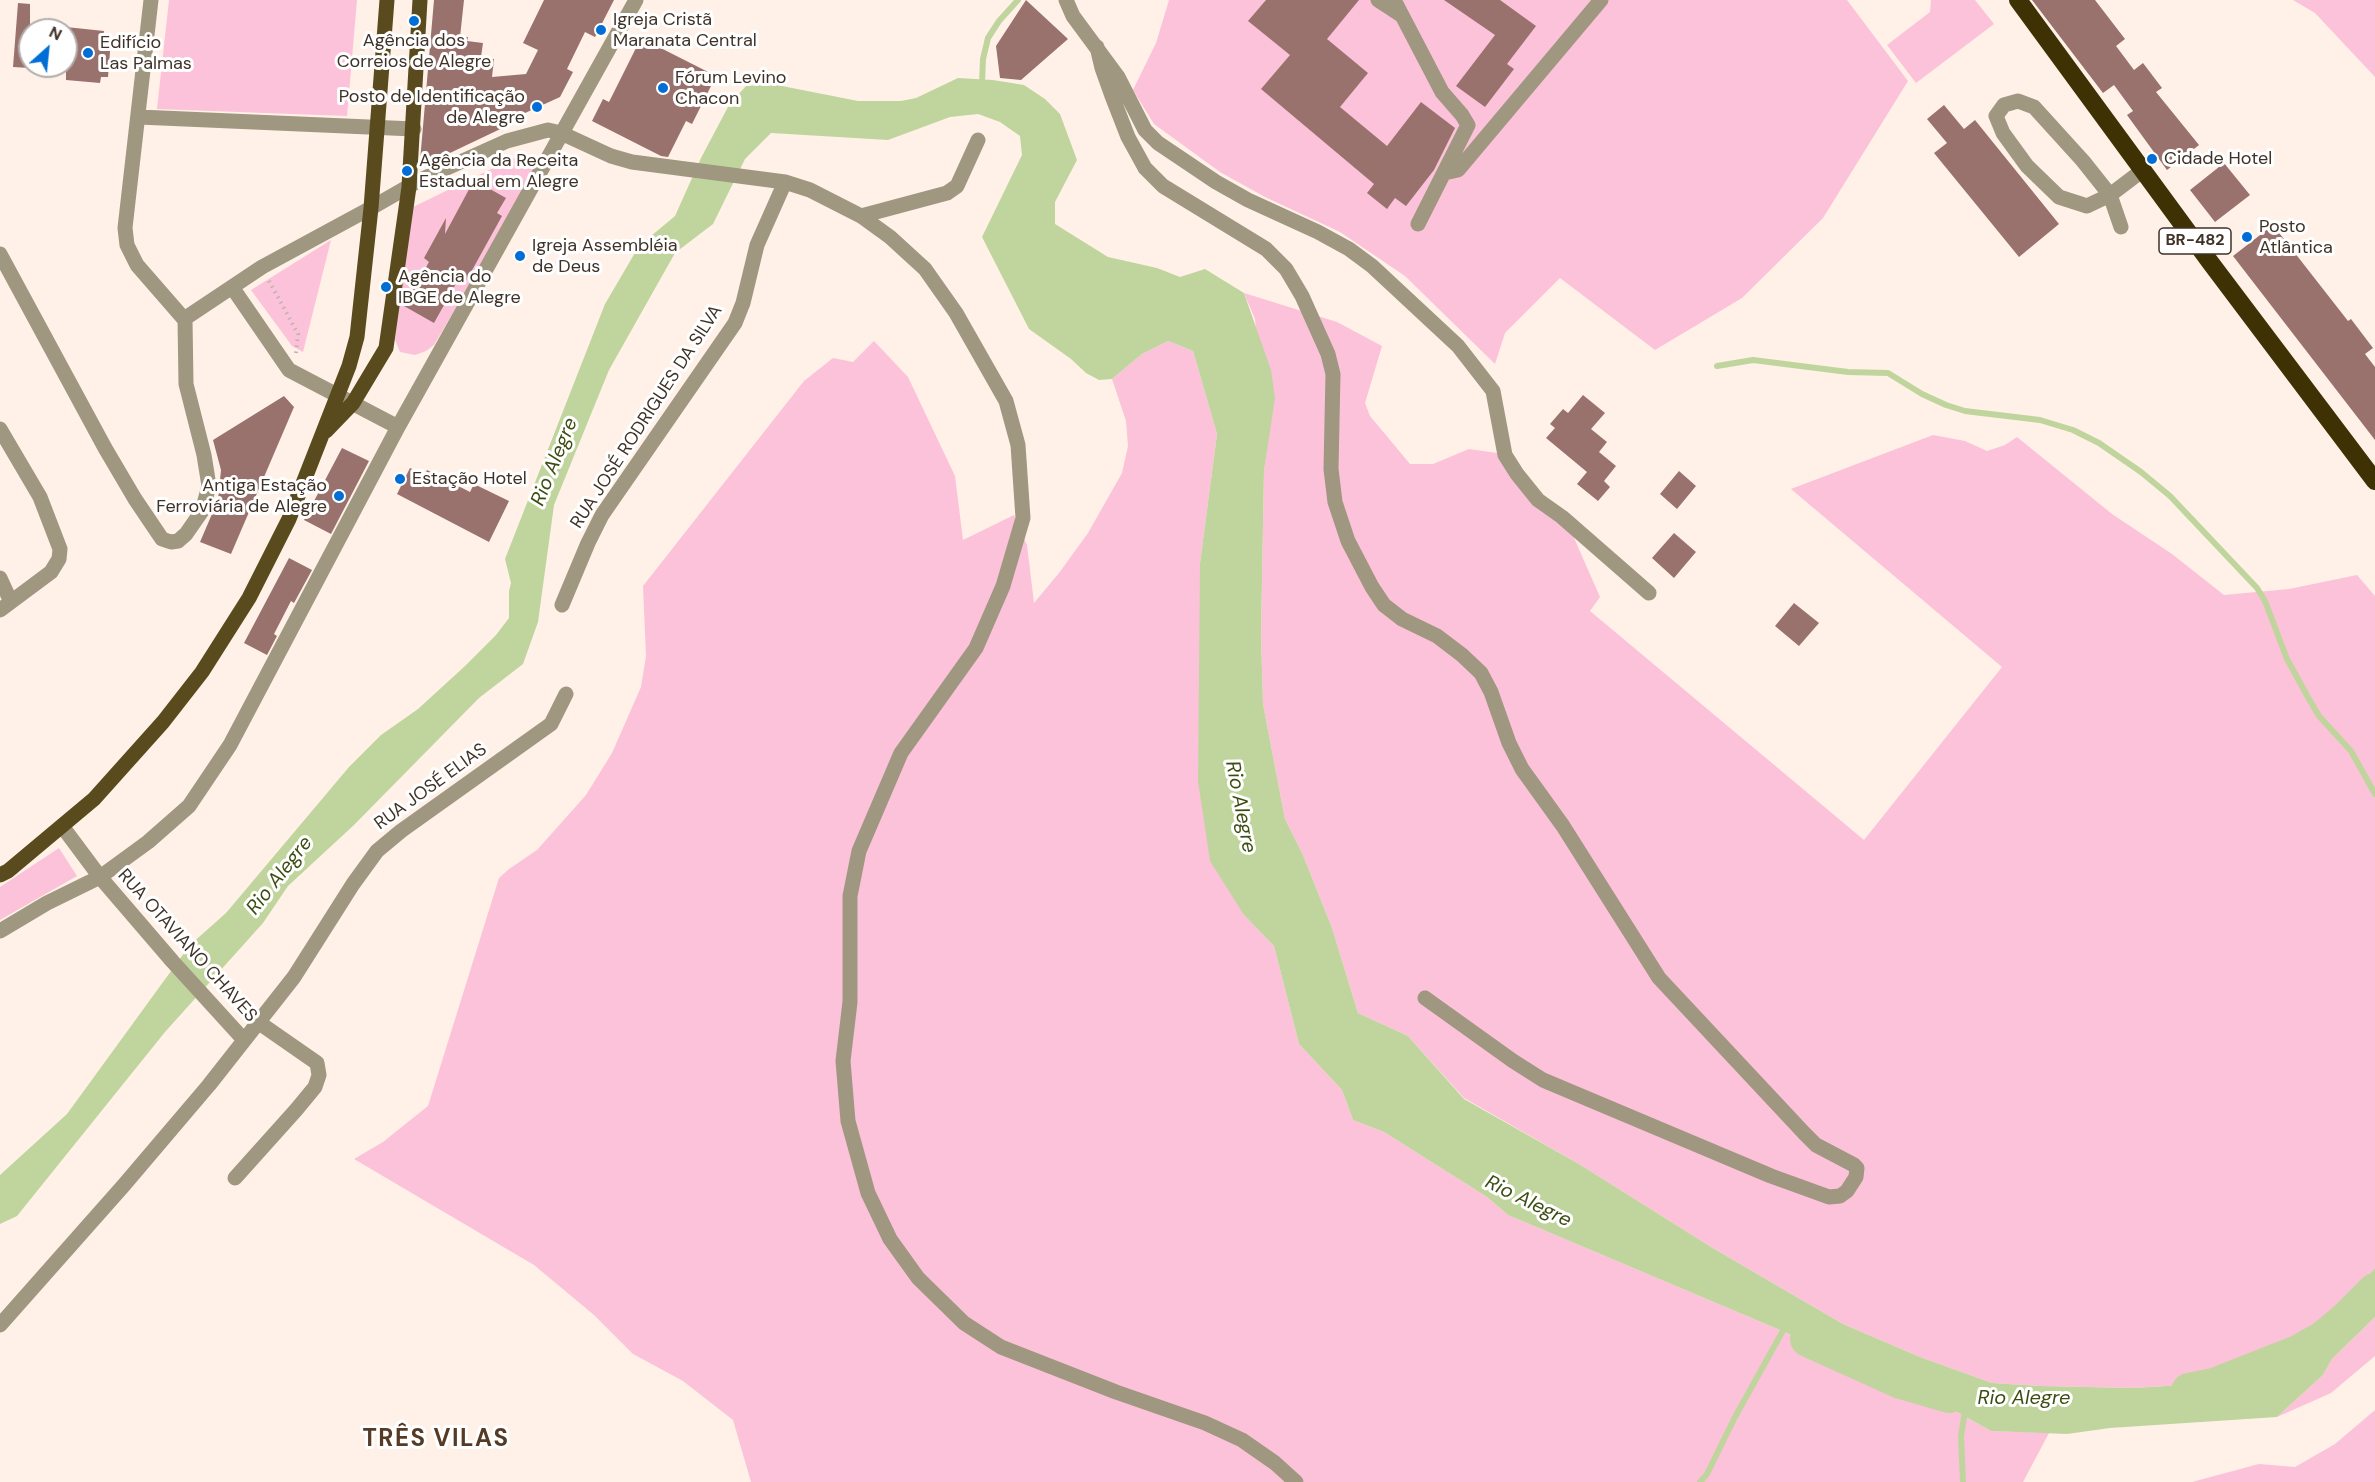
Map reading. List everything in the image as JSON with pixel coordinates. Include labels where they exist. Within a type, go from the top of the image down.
[{"type":"highway","name":"BR-482","points":[[2018,0],[2375,481]]},
{"type":"main road","points":[[0,875],[94,799],[163,722],[202,672],[249,598],[289,519],[349,366],[357,337],[371,208],[387,0]]},
{"type":"main road","points":[[321,437],[353,403],[386,348],[409,187],[420,0]]},
{"type":"street","points":[[0,254],[135,499],[162,539],[171,542],[178,541],[186,534],[202,511],[209,486],[186,384],[185,318],[137,265],[127,245],[125,228],[151,0]]},
{"type":"street","points":[[0,931],[47,903],[100,877],[148,842],[189,806],[230,745],[398,427],[636,0]]},
{"type":"street","points":[[1066,0],[1073,16],[1118,77],[1145,130],[1158,143],[1216,182],[1248,200],[1349,249],[1372,266],[1458,346],[1493,391],[1505,454],[1517,474],[1538,500],[1562,517],[1649,593]]},
{"type":"street","points":[[1378,0],[1402,16]]},
{"type":"street","points":[[1394,0],[1442,92],[1468,125],[1418,224]]},
{"type":"street","points":[[1444,173],[1458,170],[1560,61],[1601,0]]},
{"type":"street","points":[[1097,47],[1112,96],[1128,137],[1144,168],[1163,186],[1266,249],[1286,270],[1302,296],[1328,354],[1333,374],[1331,469],[1335,502],[1348,541],[1384,605],[1402,619],[1437,636],[1481,673],[1522,769],[1563,826],[1659,978],[1816,1146],[1854,1165],[1856,1178],[1847,1191],[1840,1196],[1829,1197],[1771,1176],[1543,1080],[1425,998]]},
{"type":"street","points":[[2121,227],[2110,195],[2034,107],[2018,101],[2004,105],[1996,116],[2003,133],[2027,166],[2059,197],[2087,206],[2110,195],[2143,170]]},
{"type":"street","points":[[139,117],[414,129]]},
{"type":"street","points":[[185,318],[262,267],[418,181],[507,141],[548,130],[561,133],[611,156],[632,162],[785,182],[810,190],[861,216],[890,237],[925,269],[956,313],[1006,401],[1018,445],[1023,518],[1003,586],[976,648],[901,753],[859,851],[850,896],[850,1002],[843,1061],[848,1121],[868,1193],[890,1239],[918,1278],[964,1323],[1001,1347],[1116,1392],[1205,1423],[1242,1440],[1275,1463],[1296,1482]]},
{"type":"street","points":[[861,216],[947,193],[957,186],[978,140]]},
{"type":"street","name":"RUA JOSÉ RODRIGUES DA SILVA","points":[[562,605],[602,515],[735,322],[743,303],[757,245],[785,182]]},
{"type":"street","points":[[232,287],[289,370],[398,427]]},
{"type":"street","points":[[0,429],[40,497],[60,549],[59,558],[51,572],[5,606],[0,578]]},
{"type":"street","name":"RUA JOSÉ ELIAS","points":[[0,1324],[124,1185],[209,1085],[294,977],[353,884],[378,851],[401,831],[551,724],[566,694]]},
{"type":"street","name":"RUA OTAVIANO CHAVES","points":[[62,826],[100,877],[244,1040]]},
{"type":"street","points":[[235,1178],[303,1102],[315,1087],[319,1075],[317,1063],[258,1022]]},
{"type":"path","points":[[262,267],[298,334],[298,349],[289,370]]},
{"type":"shaded area","points":[[169,0],[357,0],[347,116],[157,109]]},
{"type":"shaded area","points":[[1169,0],[1847,0],[1908,81],[1823,218],[1742,298],[1655,350],[1560,278],[1505,333],[1495,364],[1405,276],[1340,232],[1265,197],[1220,172],[1154,124],[1133,90],[1156,43]]},
{"type":"shaded area","points":[[1931,0],[1975,0],[1994,24],[1916,83],[1887,45],[1930,12]]},
{"type":"shaded area","points":[[2293,0],[2375,0],[2375,77],[2315,13]]},
{"type":"shaded area","points":[[522,154],[534,158],[536,172],[434,345],[415,355],[400,352],[395,340],[408,217],[413,207]]},
{"type":"shaded area","points":[[331,240],[303,352],[292,346],[251,290]]},
{"type":"shaded area","points":[[1244,293],[1337,322],[1382,346],[1365,403],[1370,416],[1410,464],[1433,464],[1469,449],[1497,453],[1564,515],[1600,597],[1590,611],[1864,840],[2002,667],[1791,489],[1933,435],[1965,441],[1987,451],[2005,445],[2017,437],[2112,514],[2172,554],[2224,595],[2289,589],[2357,575],[2375,596],[2375,1268],[2332,1316],[2266,1369],[2217,1383],[2133,1388],[1992,1383],[1920,1357],[1843,1324],[1711,1247],[1579,1164],[1464,1098],[1408,1036],[1358,1013],[1332,928],[1303,855],[1285,819],[1263,704],[1261,636],[1264,471],[1267,449],[1255,319]]},
{"type":"shaded area","points":[[874,341],[908,377],[955,476],[963,540],[1014,515],[1027,545],[1034,603],[1088,533],[1122,473],[1128,446],[1126,421],[1112,379],[1142,354],[1168,341],[1193,351],[1217,434],[1200,563],[1244,915],[1274,946],[1299,1044],[1342,1090],[1353,1120],[1384,1132],[1487,1197],[1508,1215],[1839,1355],[1875,1366],[1991,1431],[2049,1433],[2023,1482],[751,1482],[733,1420],[683,1381],[633,1354],[594,1315],[534,1265],[354,1159],[383,1142],[428,1106],[499,878],[537,850],[586,795],[612,753],[641,687],[646,656],[643,586],[804,381],[833,358],[853,362]]},
{"type":"shaded area","points":[[59,848],[77,876],[0,920],[0,887]]},
{"type":"shaded area","points":[[2375,1317],[2375,1356],[2331,1393],[2277,1417],[2323,1375],[2332,1359]]},
{"type":"shaded area","points":[[2375,1410],[2375,1482],[2192,1482],[2259,1464],[2295,1467],[2335,1444]]},
{"type":"water","points":[[958,78],[1024,85],[1045,99],[1060,114],[1077,160],[1055,202],[1055,224],[1108,257],[1157,268],[1180,277],[1205,269],[1244,293],[1271,370],[1275,398],[1264,471],[1261,636],[1263,704],[1285,819],[1303,855],[1332,928],[1358,1013],[1408,1036],[1464,1099],[1579,1164],[1711,1247],[1843,1324],[1920,1357],[1992,1383],[2133,1388],[2217,1383],[2266,1369],[2332,1316],[2375,1268],[2375,1317],[2332,1359],[2323,1375],[2277,1417],[2110,1428],[2067,1434],[1991,1431],[1875,1366],[1839,1355],[1508,1215],[1487,1197],[1384,1132],[1353,1120],[1342,1090],[1299,1044],[1274,946],[1244,915],[1210,861],[1198,781],[1200,563],[1217,434],[1193,351],[1168,341],[1142,354],[1112,379],[1099,380],[1086,373],[1071,359],[1029,329],[982,237],[1022,155],[1020,136],[1000,122],[978,114],[950,117],[888,140],[771,133],[745,159],[713,224],[675,253],[609,370],[554,505],[538,622],[523,664],[479,698],[354,825],[288,886],[263,923],[165,1032],[17,1216],[0,1224],[0,1175],[67,1114],[190,945],[226,913],[349,767],[381,735],[418,709],[465,666],[496,635],[509,618],[511,583],[505,559],[605,304],[639,246],[675,216],[701,158],[729,105],[746,86],[772,84],[858,101],[901,101],[916,98]]},
{"type":"building","points":[[434,0],[464,0],[460,37],[468,37],[467,41],[483,43],[481,57],[494,59],[492,77],[526,74],[538,50],[523,43],[544,0],[614,0],[595,37],[585,32],[567,69],[573,72],[560,97],[512,119],[513,123],[431,162],[420,161]]},
{"type":"building","points":[[1026,0],[1068,39],[1021,80],[1000,78],[996,46]]},
{"type":"building","points":[[1266,0],[1359,0],[1327,39],[1368,73],[1340,107],[1387,146],[1421,102],[1455,128],[1434,170],[1406,206],[1395,198],[1387,209],[1367,193],[1374,184],[1261,89],[1290,55],[1248,21]]},
{"type":"building","points":[[1444,0],[1500,0],[1536,26],[1507,64],[1514,69],[1485,107],[1456,86],[1495,35]]},
{"type":"building","points":[[2032,0],[2095,0],[2125,39],[2116,46],[2134,70],[2143,63],[2162,88],[2156,92],[2199,145],[2167,170],[2127,115],[2133,111],[2114,85],[2103,93]]},
{"type":"building","points":[[18,3],[30,4],[30,18],[18,18],[18,67],[13,67]]},
{"type":"building","points":[[78,28],[104,31],[103,38],[111,39],[108,77],[101,77],[100,83],[66,80],[66,78],[78,78]]},
{"type":"building","name":"Fórum Levino Chacon","points":[[641,38],[716,76],[692,124],[686,121],[668,157],[661,156],[592,121],[603,99],[609,102]]},
{"type":"building","points":[[1944,105],[1964,129],[1975,120],[2059,224],[2019,257],[1934,153],[1947,143],[1927,119]]},
{"type":"building","points":[[2224,163],[2250,195],[2215,222],[2190,190]]},
{"type":"building","points":[[474,180],[506,198],[497,213],[502,216],[465,283],[458,280],[434,323],[404,306],[429,262],[424,258],[446,218],[445,234]]},
{"type":"building","points":[[2273,225],[2348,321],[2351,319],[2373,348],[2365,354],[2375,367],[2375,440],[2233,256]]},
{"type":"building","points":[[1583,395],[1605,413],[1591,429],[1607,442],[1599,452],[1616,466],[1604,481],[1610,487],[1598,501],[1577,484],[1587,472],[1546,438],[1555,428],[1550,424],[1563,409],[1568,413]]},
{"type":"building","points":[[284,396],[294,407],[231,554],[200,542],[218,500],[221,470],[213,440]]},
{"type":"building","name":"Antiga Estação Ferroviária de Alegre","points":[[342,448],[369,461],[331,534],[304,520]]},
{"type":"building","points":[[410,468],[425,475],[427,470],[470,492],[474,484],[509,501],[489,542],[397,494]]},
{"type":"building","points":[[1679,471],[1696,486],[1677,509],[1660,494]]},
{"type":"building","points":[[1674,533],[1696,552],[1674,578],[1652,558]]},
{"type":"building","points":[[289,558],[312,570],[294,603],[291,601],[274,634],[277,636],[267,655],[244,643]]},
{"type":"building","points":[[1794,603],[1819,623],[1799,646],[1775,626]]},
{"type":"waterway","points":[[982,84],[983,59],[988,38],[999,21],[1018,0]]},
{"type":"waterway","points":[[1717,366],[1753,360],[1848,372],[1888,373],[1922,394],[1946,405],[1965,411],[2040,420],[2073,430],[2099,443],[2141,472],[2170,496],[2257,588],[2265,601],[2287,659],[2309,699],[2319,716],[2351,751],[2375,794]]},
{"type":"waterway","name":"Rio Alegre","points":[[2189,1391],[2214,1386],[2298,1353],[2323,1339],[2375,1291]]},
{"type":"waterway","points":[[1700,1482],[1707,1474],[1735,1417],[1785,1327]]},
{"type":"waterway","name":"Rio Alegre","points":[[1808,1339],[1901,1381],[1949,1395]]},
{"type":"waterway","points":[[1963,1482],[1961,1436],[1965,1411]]},
{"type":"place","name":"Agência dos Correios de Alegre","points":[[414,21]]},
{"type":"place","name":"Igreja Cristã Maranata Central","points":[[601,30]]},
{"type":"place","name":"Edifício Las Palmas","points":[[88,53]]},
{"type":"place","name":"Fórum Levino Chacon","points":[[663,88]]},
{"type":"place","name":"Posto de Identificação de Alegre","points":[[537,107]]},
{"type":"place","name":"Cidade Hotel","points":[[2152,159]]},
{"type":"place","name":"Agência da Receita Estadual em Alegre","points":[[407,171]]},
{"type":"place","name":"Posto Atlântica","points":[[2247,237]]},
{"type":"place","name":"Igreja Assembléia de Deus","points":[[520,256]]},
{"type":"place","name":"Agência do IBGE de Alegre","points":[[386,287]]},
{"type":"place","name":"Estação Hotel","points":[[400,479]]},
{"type":"place","name":"Antiga Estação Ferroviária de Alegre","points":[[339,496]]},
{"type":"district","name":"TRÊS VILAS","points":[[436,1440]]}]
